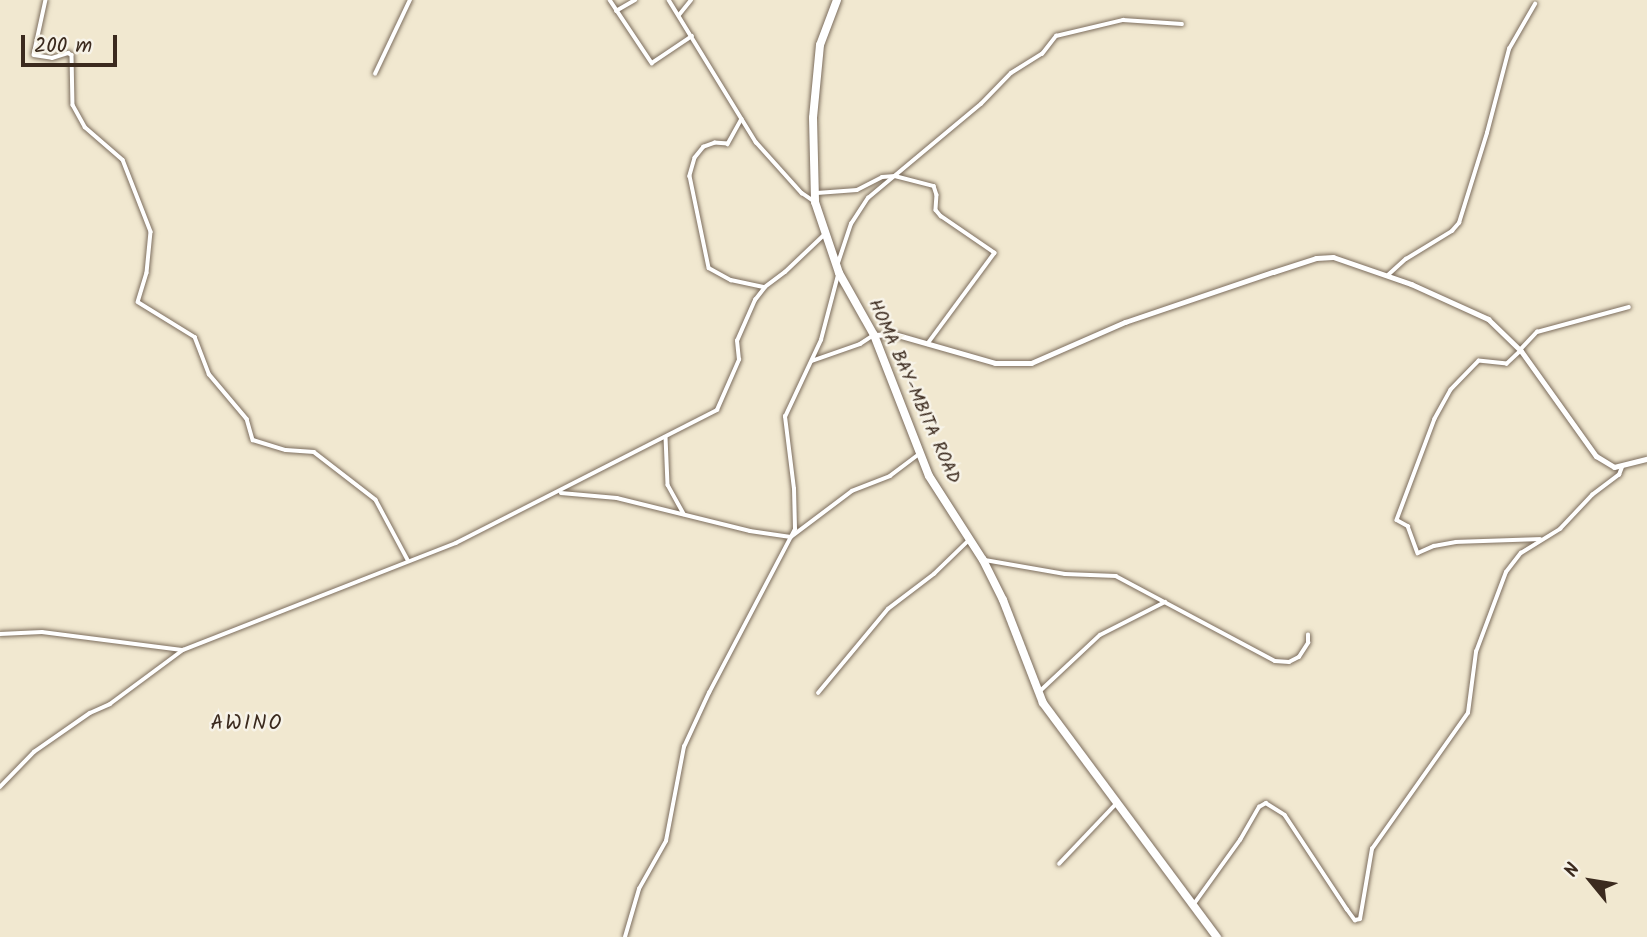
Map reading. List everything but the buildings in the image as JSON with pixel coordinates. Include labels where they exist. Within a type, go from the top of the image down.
[{"type":"highway","name":"HOMA BAY-MBITA ROAD","points":[[837,0],[825,29],[816,69],[813,118],[816,197],[838,269],[874,335],[919,454],[944,502],[983,560],[1003,600],[1037,694],[1217,937]]},
{"type":"street","points":[[46,0],[35,56],[52,58],[68,53],[72,55],[73,105],[85,127],[123,160],[151,232],[147,273],[138,302],[195,337],[209,374],[247,419],[253,440],[286,450],[314,452],[376,500],[408,560]]},
{"type":"street","points":[[375,74],[410,0]]},
{"type":"street","points":[[610,0],[652,63],[692,36]]},
{"type":"street","points":[[616,11],[635,0]]},
{"type":"street","points":[[669,0],[742,119],[774,163],[816,197],[857,190],[882,177],[895,176],[934,186],[937,195],[936,209],[941,216],[995,253],[928,344]]},
{"type":"street","points":[[679,16],[691,0]]},
{"type":"street","points":[[1388,275],[1406,259],[1452,231],[1459,223],[1487,133],[1508,49],[1535,4]]},
{"type":"street","points":[[625,937],[639,889],[666,841],[684,747],[709,693],[791,537],[796,514],[785,417],[821,340],[838,269],[857,213],[868,198],[996,92],[1011,74],[1042,54],[1056,36],[1123,20],[1182,24]]},
{"type":"street","points":[[742,119],[730,142],[711,143],[695,158],[690,176],[709,268],[731,280],[765,287]]},
{"type":"street","points":[[0,787],[34,752],[110,704],[183,650],[456,543],[559,493],[720,407],[739,360],[738,337],[765,287],[785,272],[825,233]]},
{"type":"street","points":[[812,361],[885,332],[995,363],[1031,363],[1125,322],[1316,258],[1333,257],[1388,275],[1480,314],[1521,350],[1597,456],[1608,465],[1622,467],[1647,459]]},
{"type":"street","points":[[1542,540],[1530,538],[1501,542],[1482,539],[1434,546],[1418,553],[1408,526],[1397,520],[1435,419],[1451,390],[1479,361],[1507,364],[1537,332],[1629,307]]},
{"type":"street","points":[[666,436],[668,485],[684,514]]},
{"type":"street","points":[[559,493],[617,498],[791,537],[852,491],[890,476],[919,454]]},
{"type":"street","points":[[1195,904],[1240,840],[1259,807],[1266,803],[1285,815],[1346,909],[1355,920],[1360,919],[1371,849],[1465,717],[1471,700],[1476,652],[1506,572],[1521,553],[1564,526],[1592,495],[1619,475],[1622,467]]},
{"type":"street","points":[[818,693],[887,609],[934,574],[970,540]]},
{"type":"street","points":[[983,560],[1065,575],[1109,574],[1275,661],[1289,662],[1299,657],[1308,643],[1308,635]]},
{"type":"street","points":[[1037,694],[1100,635],[1165,602]]},
{"type":"street","points":[[0,634],[42,632],[183,650]]},
{"type":"street","points":[[1059,864],[1117,803]]},
{"type":"district","name":"AWINO","points":[[247,724]]}]
